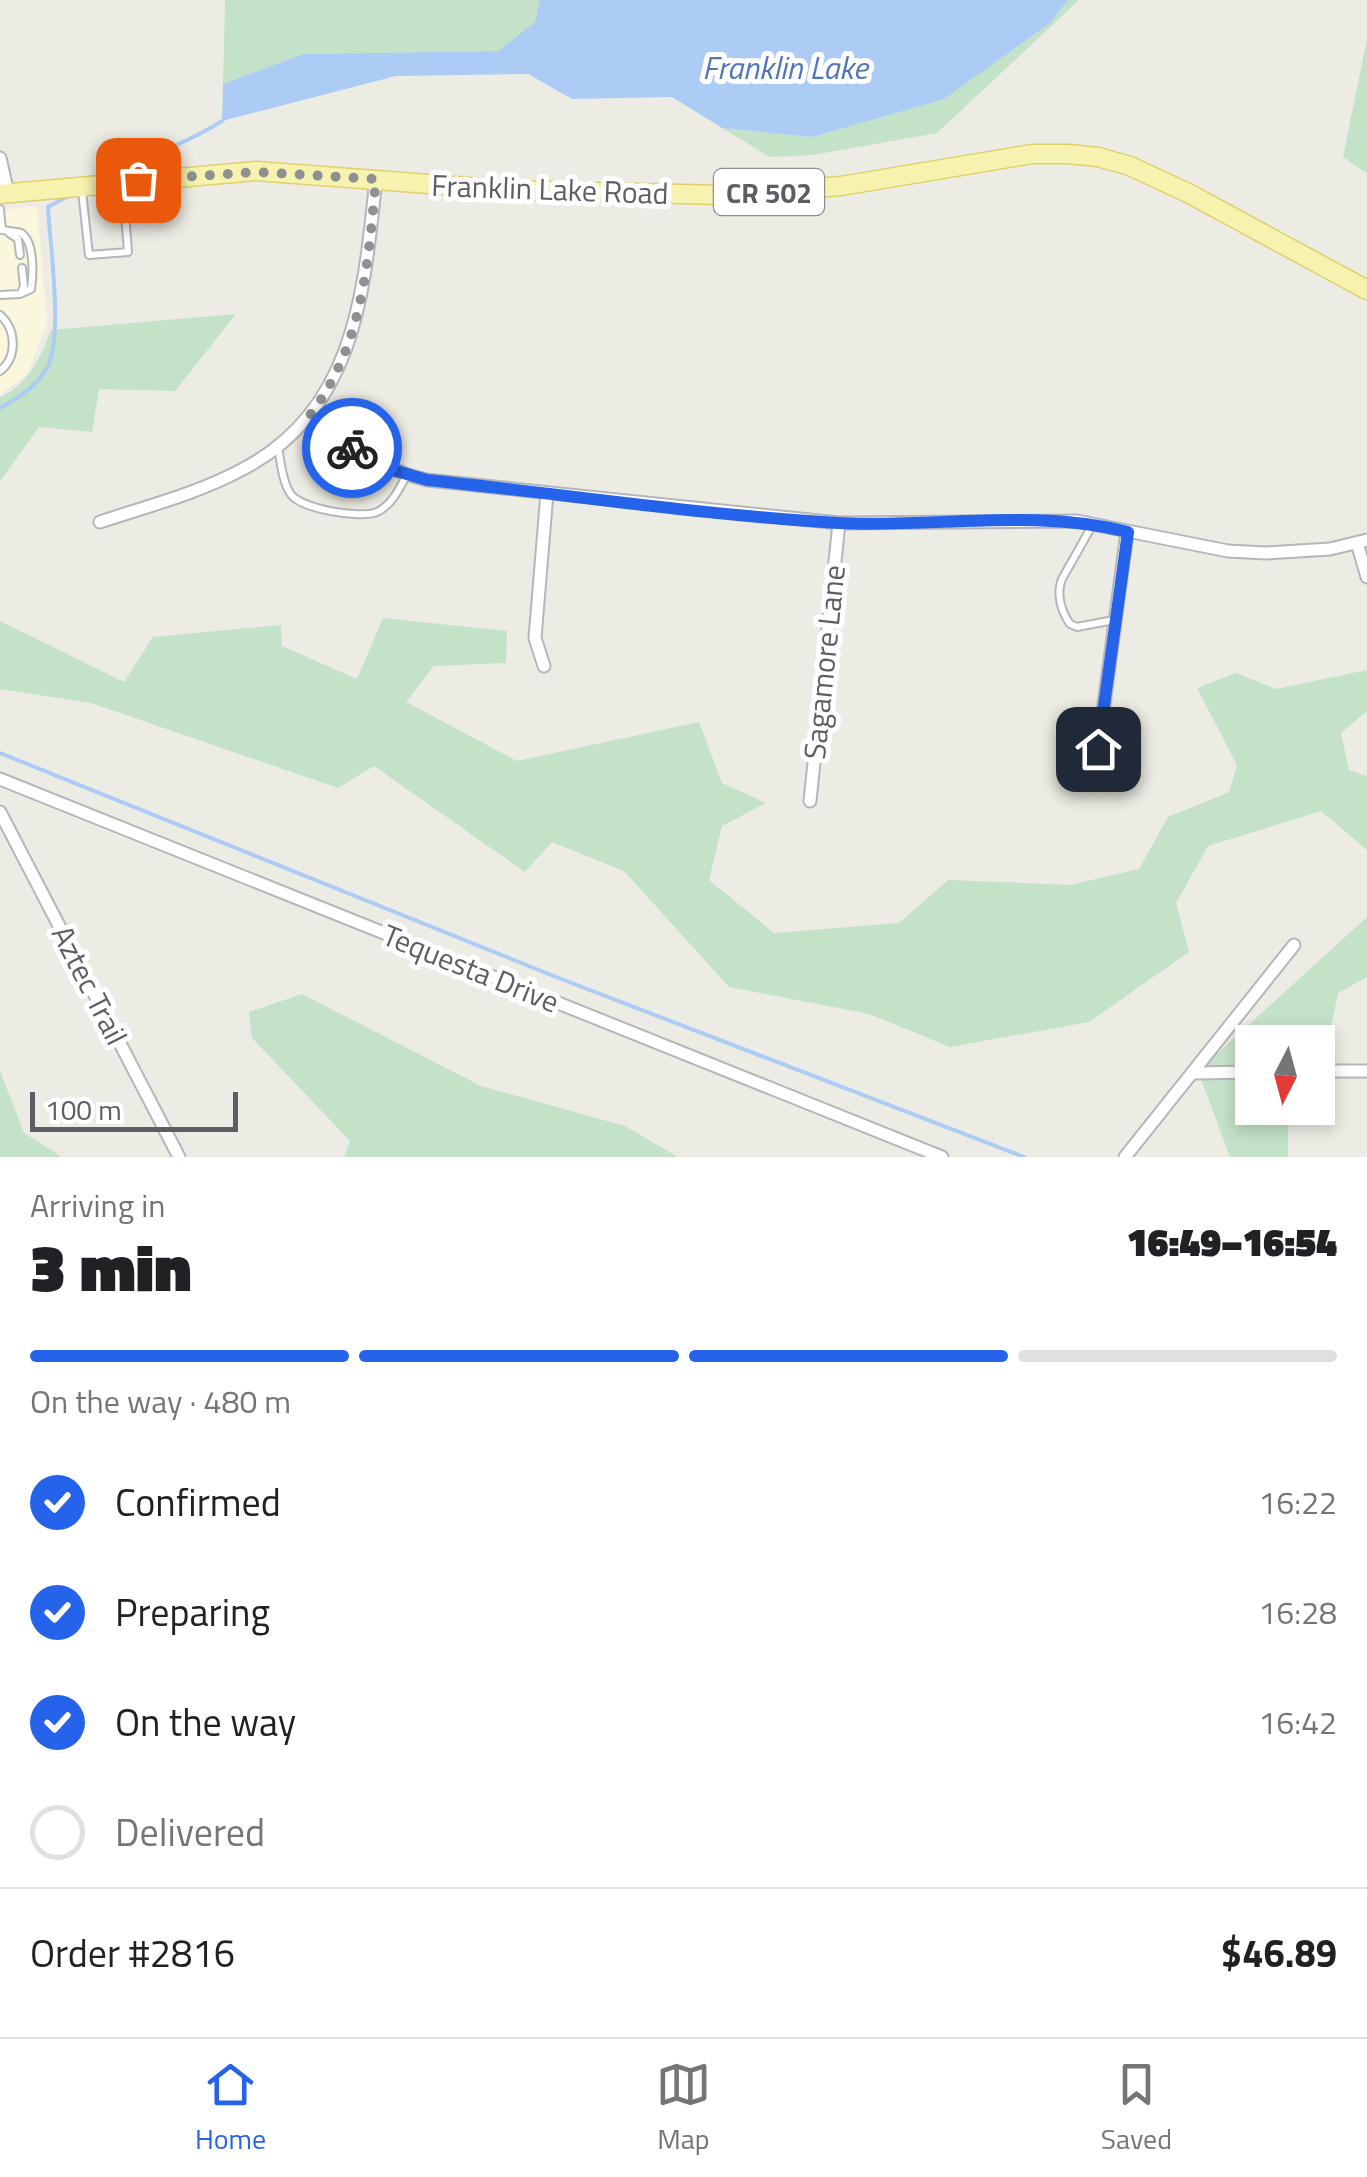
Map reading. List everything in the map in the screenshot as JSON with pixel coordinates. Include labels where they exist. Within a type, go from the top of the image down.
[{"type":"main road","name":"Franklin Lake Road","points":[[2,199],[62,187],[82,193],[130,181],[256,172],[509,190],[723,195],[840,186],[1032,154],[1098,156],[1190,194],[1367,290]]},
{"type":"street","points":[[0,158],[2,199]]},
{"type":"street","points":[[100,522],[247,468],[278,447],[310,415],[331,384],[358,319],[376,179]]},
{"type":"street","points":[[310,415],[358,453],[406,475],[838,523],[1042,520],[1094,524],[1228,550],[1266,553],[1362,542],[1367,577]]},
{"type":"street","points":[[544,666],[535,638],[547,493]]},
{"type":"street","name":"Sagamore Lane","points":[[810,801],[838,523]]},
{"type":"street","points":[[1098,749],[1128,532]]},
{"type":"street","name":"Tequesta Drive","points":[[0,779],[942,1157]]},
{"type":"street","name":"Aztec Trail","points":[[0,812],[179,1157]]},
{"type":"street","points":[[1125,1157],[1294,945]]},
{"type":"street","points":[[1335,1071],[1367,1072]]},
{"type":"street","points":[[1195,1073],[1235,1072]]},
{"type":"lane","points":[[82,193],[89,255],[128,252],[124,207],[130,181]]},
{"type":"lane","points":[[2,199],[2,230]]},
{"type":"lane","points":[[2,230],[18,239],[20,256]]},
{"type":"lane","points":[[0,295],[31,290],[28,242],[20,233],[2,230]]},
{"type":"lane","points":[[20,294],[24,286],[22,268]]},
{"type":"lane","points":[[0,315],[10,328],[13,354],[11,362],[0,371]]},
{"type":"lane","points":[[278,447],[290,495],[300,502],[331,510],[359,516],[378,512],[400,488],[406,475]]},
{"type":"lane","points":[[1094,524],[1062,580],[1060,600],[1070,624],[1115,620]]},
{"type":"shaded area","points":[[37,206],[47,323],[27,374],[0,395],[0,210]]},
{"type":"green space","points":[[225,0],[540,0],[535,22],[498,51],[303,54],[223,84]]},
{"type":"green space","points":[[1068,0],[1079,0],[937,133],[813,155],[770,157],[722,128],[812,137],[1050,23]]},
{"type":"green space","points":[[1367,39],[1367,173],[1343,157]]},
{"type":"green space","points":[[236,314],[175,391],[99,389],[92,432],[39,427],[0,481],[0,397],[26,378],[51,330]]},
{"type":"green space","points":[[383,618],[507,631],[506,663],[434,666],[406,702],[517,761],[699,722],[722,783],[766,803],[722,826],[709,880],[774,933],[899,923],[948,880],[1070,885],[1139,869],[1168,817],[1229,792],[1237,765],[1197,688],[1236,673],[1276,689],[1367,670],[1367,711],[1341,733],[1349,770],[1367,776],[1367,850],[1321,811],[1208,846],[1176,903],[1189,952],[1089,1022],[950,1047],[869,1014],[729,987],[624,871],[552,842],[525,872],[374,766],[338,788],[91,703],[0,689],[0,621],[124,682],[153,637],[281,625],[282,646],[357,679]]},
{"type":"green space","points":[[1367,917],[1367,977],[1338,993],[1332,1025],[1248,1025]]},
{"type":"green space","points":[[302,994],[481,1086],[625,1126],[678,1157],[344,1157],[350,1141],[252,1038],[249,1012]]},
{"type":"green space","points":[[1235,1037],[1235,1125],[1288,1125],[1288,1157],[1230,1157],[1198,1071]]},
{"type":"green space","points":[[0,1071],[24,1133],[62,1157],[0,1157]]},
{"type":"water","name":"Franklin Lake","points":[[540,0],[1068,0],[1050,23],[944,99],[812,137],[722,128],[672,97],[572,99],[528,74],[396,76],[222,121],[223,84],[303,54],[498,51],[535,22]]},
{"type":"waterway","points":[[105,177],[222,121]]},
{"type":"waterway","points":[[0,408],[27,390],[48,366],[55,333],[48,207],[70,195]]},
{"type":"waterway","points":[[0,753],[556,977],[1024,1157]]},
{"type":"way so far","points":[[138,180],[256,172],[376,179],[358,319],[331,384],[310,415],[352,448]]},
{"type":"route","points":[[352,448],[380,466],[427,480],[767,518],[899,524],[1042,520],[1107,526],[1128,532],[1098,749]]}]
